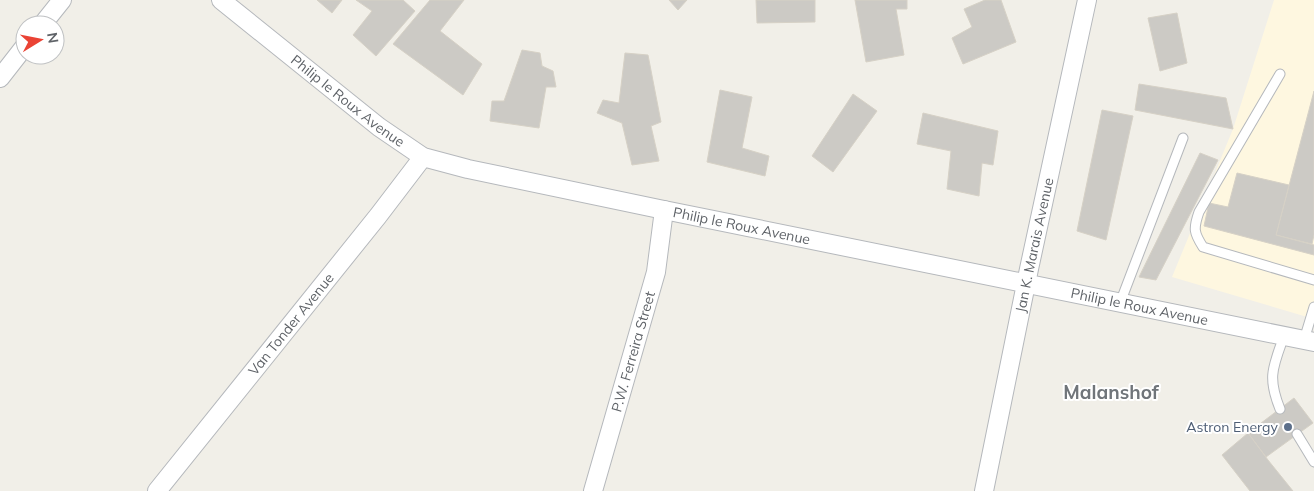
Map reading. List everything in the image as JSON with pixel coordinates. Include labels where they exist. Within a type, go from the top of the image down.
[{"type":"street","points":[[50,15],[62,0]]},
{"type":"street","name":"Philip le Roux Avenue","points":[[221,0],[379,127],[423,157],[468,169],[664,210],[1309,341]]},
{"type":"street","name":"Jan K. Marais Avenue","points":[[984,491],[1025,284],[1087,0]]},
{"type":"street","points":[[0,78],[15,59]]},
{"type":"street","name":"Van Tonder Avenue","points":[[157,491],[378,216],[423,157]]},
{"type":"street","name":"P.W. Ferreira Street","points":[[593,491],[656,272],[664,210]]},
{"type":"lane","points":[[1280,74],[1199,212],[1195,225],[1196,236],[1203,248],[1314,280]]},
{"type":"lane","points":[[1120,303],[1183,138]]},
{"type":"lane","points":[[1309,341],[1314,307]]},
{"type":"lane","points":[[1280,409],[1274,393],[1272,369],[1284,336]]},
{"type":"lane","points":[[1297,434],[1314,462]]},
{"type":"shaded area","points":[[1274,0],[1314,0],[1314,319],[1172,277],[1233,129]]},
{"type":"building","points":[[317,0],[342,0],[332,13]]},
{"type":"building","points":[[356,0],[403,0],[415,11],[376,56],[353,35],[372,11]]},
{"type":"building","points":[[430,0],[464,0],[440,31],[482,64],[463,95],[393,44]]},
{"type":"building","points":[[669,0],[687,0],[678,10]]},
{"type":"building","points":[[756,0],[815,0],[815,22],[757,23]]},
{"type":"building","points":[[855,0],[907,0],[907,9],[896,9],[904,55],[866,62]]},
{"type":"building","points":[[985,0],[1001,0],[1016,42],[963,64],[952,38],[972,27],[964,9]]},
{"type":"building","points":[[1177,13],[1187,63],[1160,71],[1148,18]]},
{"type":"building","points":[[522,50],[540,53],[542,66],[553,71],[556,87],[546,87],[539,128],[490,121],[492,101],[504,101]]},
{"type":"building","points":[[625,53],[648,55],[661,122],[651,126],[659,161],[632,165],[622,123],[597,113],[603,100],[619,103]]},
{"type":"building","points":[[1139,84],[1226,98],[1233,129],[1135,110]]},
{"type":"building","points":[[720,90],[752,97],[742,148],[769,156],[765,176],[707,162]]},
{"type":"building","points":[[1314,91],[1314,235],[1312,244],[1276,235]]},
{"type":"building","points":[[853,94],[877,111],[833,172],[812,156]]},
{"type":"building","points":[[1102,110],[1133,116],[1106,240],[1077,231]]},
{"type":"building","points":[[923,113],[998,131],[993,165],[982,163],[979,196],[947,189],[951,151],[917,144]]},
{"type":"building","points":[[1200,153],[1218,160],[1156,280],[1139,277]]},
{"type":"building","points":[[1237,173],[1289,185],[1276,235],[1314,245],[1314,255],[1204,226],[1209,203],[1228,207]]},
{"type":"building","points":[[1294,398],[1313,423],[1266,457],[1248,433]]},
{"type":"building","points":[[1248,433],[1293,491],[1250,491],[1222,455]]},
{"type":"place","name":"Astron Energy","points":[[1288,427]]},
{"type":"district","name":"Malanshof","points":[[1111,392]]}]
